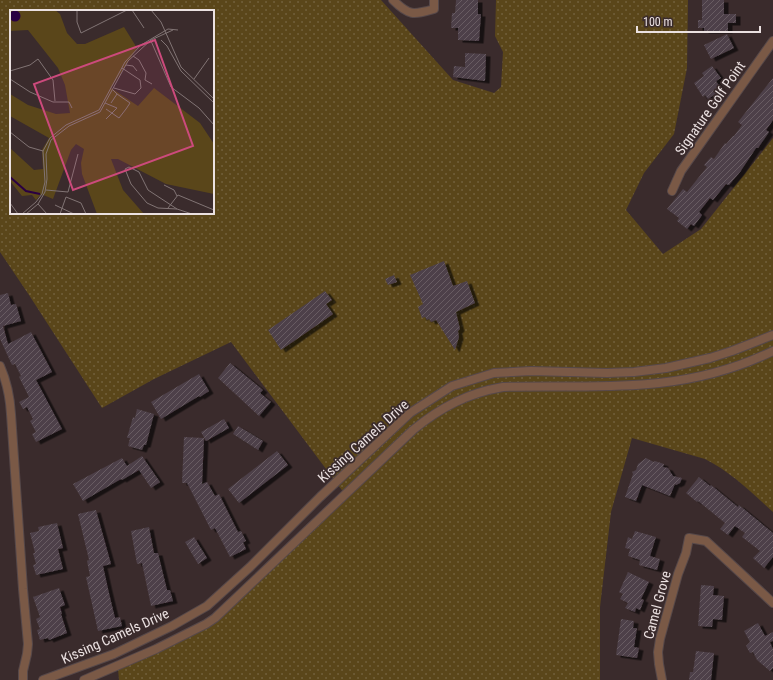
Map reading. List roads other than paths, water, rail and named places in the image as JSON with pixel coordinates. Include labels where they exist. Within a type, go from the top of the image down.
[{"type":"street","points":[[393,0],[413,14],[419,14],[434,9],[434,0]]},
{"type":"street","name":"Signature Golf Point","points":[[672,192],[681,171],[773,41]]},
{"type":"street","name":"Kissing Camels Drive","points":[[43,680],[114,654],[172,626],[207,606],[250,568],[320,497],[410,413],[452,386],[484,376],[501,373],[607,373],[634,372],[666,368],[725,353],[773,335]]},
{"type":"street","name":"Kissing Camels Drive","points":[[84,680],[156,649],[215,618],[413,430],[437,412],[461,399],[485,390],[503,387],[626,386],[678,381],[718,371],[773,351]]},
{"type":"street","points":[[0,366],[10,397],[12,414],[17,510],[28,644],[28,654],[23,671],[23,680]]},
{"type":"street","name":"Camel Grove","points":[[662,680],[658,652],[660,639],[678,574],[686,553],[689,538],[706,542],[773,603]]}]
